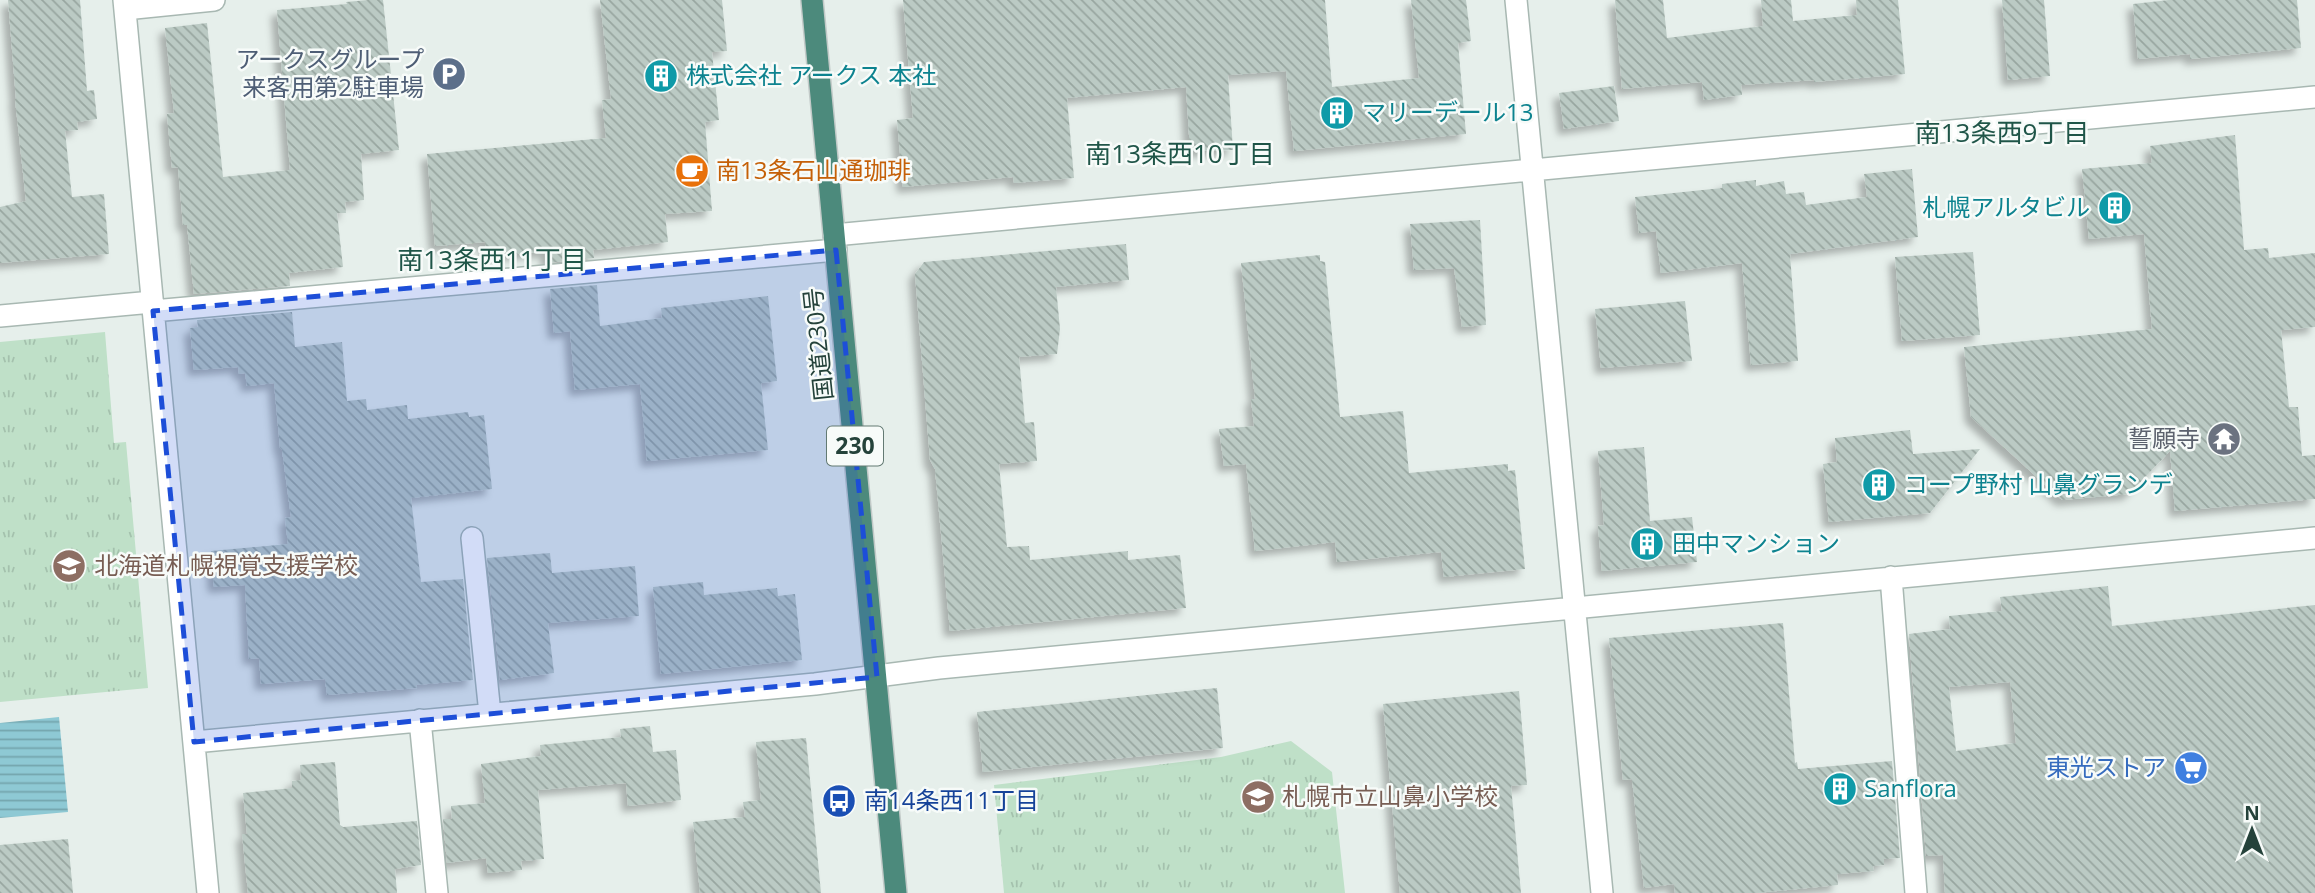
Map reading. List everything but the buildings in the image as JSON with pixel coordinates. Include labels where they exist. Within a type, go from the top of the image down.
[{"type":"highway","name":"国道230号","points":[[812,0],[897,893]]},
{"type":"street","points":[[208,893],[125,4],[214,0]]},
{"type":"street","points":[[1516,0],[1602,893]]},
{"type":"street","points":[[0,316],[153,307],[835,242],[1532,169],[2315,97]]},
{"type":"street","points":[[471,538],[490,714]]},
{"type":"street","points":[[194,742],[815,684],[953,666],[2315,538]]},
{"type":"street","points":[[1891,577],[1916,893]]},
{"type":"street","points":[[420,720],[437,893]]},
{"type":"highlighted area","points":[[836,250],[877,677],[194,742],[153,311]]},
{"type":"green space","points":[[105,332],[114,443],[126,442],[148,688],[0,702],[0,342]]},
{"type":"green space","points":[[1291,741],[1332,772],[1345,893],[1004,893],[994,785],[1221,757]]},
{"type":"water","points":[[59,717],[68,812],[0,818],[0,723]]},
{"type":"place","name":"アークスグループ 来客用第2駐車場","points":[[449,74]]},
{"type":"place","name":"株式会社 アークス 本社","points":[[661,76]]},
{"type":"place","name":"マリーデール13","points":[[1337,113]]},
{"type":"place","name":"南13条石山通珈琲","points":[[692,171]]},
{"type":"place","name":"札幌アルタビル","points":[[2115,208]]},
{"type":"place","name":"誓願寺","points":[[2224,439]]},
{"type":"place","name":"コープ野村 山鼻グランデ","points":[[1879,485]]},
{"type":"place","name":"田中マンション","points":[[1647,544]]},
{"type":"place","name":"北海道札幌視覚支援学校","points":[[69,566]]},
{"type":"place","name":"東光ストア","points":[[2191,768]]},
{"type":"place","name":"Sanflora","points":[[1840,789]]},
{"type":"place","name":"札幌市立山鼻小学校","points":[[1258,797]]},
{"type":"place","name":"南14条西11丁目","points":[[839,801]]},
{"type":"district","name":"南13条西9丁目","points":[[2002,133]]},
{"type":"district","name":"南13条西10丁目","points":[[1180,154]]},
{"type":"district","name":"南13条西11丁目","points":[[492,260]]}]
